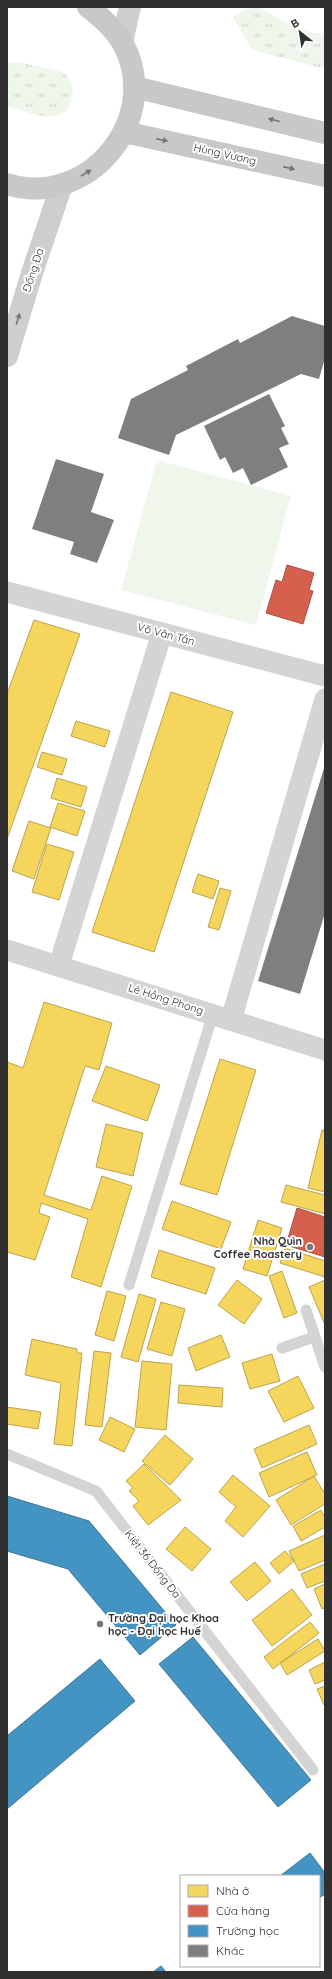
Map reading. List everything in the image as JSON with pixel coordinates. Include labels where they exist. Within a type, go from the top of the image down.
[{"type":"main road","points":[[7,186],[44,188],[62,184],[87,173],[108,155],[124,132],[130,118],[134,87],[128,56],[122,42],[107,22],[88,7]]},
{"type":"main road","points":[[134,87],[325,133]]},
{"type":"main road","name":"Hùng Vương","points":[[124,132],[325,176]]},
{"type":"street","points":[[122,42],[130,7]]},
{"type":"street","name":"Đống Đa","points":[[7,356],[32,273],[62,184]]},
{"type":"street","name":"Võ Văn Tần","points":[[8,595],[162,633],[325,676]]},
{"type":"street","points":[[59,965],[162,633]]},
{"type":"street","points":[[222,1017],[325,699]]},
{"type":"street","name":"Lê Hồng Phong","points":[[7,950],[59,965],[325,1050]]},
{"type":"lane","points":[[129,1285],[222,1017]]},
{"type":"lane","points":[[306,1310],[325,1367]]},
{"type":"lane","points":[[282,1348],[314,1337]]},
{"type":"lane","name":"Kiệt 36 Đống Đa","points":[[7,1454],[96,1491],[313,1770]]},
{"type":"green space","points":[[249,7],[259,7],[292,27],[314,33],[325,33],[325,69],[252,50],[233,17]]},
{"type":"green space","points":[[19,62],[63,72],[66,75],[70,80],[73,93],[68,107],[62,113],[55,116],[46,116],[7,106],[7,63]]},
{"type":"green space","points":[[157,460],[291,496],[256,625],[121,590]]},
{"type":"building: Nhà ở","points":[[34,620],[80,634],[7,839],[7,694]]},
{"type":"building: Nhà ở","points":[[171,692],[233,712],[154,952],[92,932]]},
{"type":"building: Nhà ở","points":[[76,721],[110,731],[105,747],[71,736]]},
{"type":"building: Nhà ở","points":[[42,752],[67,759],[62,775],[37,767]]},
{"type":"building: Nhà ở","points":[[57,778],[87,787],[81,807],[51,798]]},
{"type":"building: Nhà ở","points":[[58,803],[85,811],[77,836],[50,827]]},
{"type":"building: Nhà ở","points":[[29,821],[51,828],[34,879],[12,871]]},
{"type":"building: Nhà ở","points":[[47,844],[74,852],[59,900],[32,892]]},
{"type":"building: Nhà ở","points":[[198,874],[219,881],[213,899],[192,892]]},
{"type":"building: Nhà ở","points":[[220,888],[231,891],[219,930],[208,927]]},
{"type":"building: Nhà ở","points":[[44,1002],[112,1023],[99,1070],[85,1066],[44,1195],[91,1210],[102,1176],[132,1186],[101,1287],[71,1277],[88,1219],[41,1203],[39,1213],[50,1217],[35,1260],[7,1252],[7,1062],[23,1068]]},
{"type":"building: Nhà ở","points":[[220,1059],[256,1070],[217,1195],[180,1184]]},
{"type":"building: Nhà ở","points":[[106,1066],[160,1085],[147,1121],[92,1101]]},
{"type":"building: Nhà ở","points":[[106,1124],[143,1133],[133,1176],[96,1167]]},
{"type":"building: Nhà ở","points":[[322,1130],[325,1131],[325,1192],[308,1188]]},
{"type":"building: Nhà ở","points":[[286,1185],[325,1195],[325,1214],[281,1202]]},
{"type":"building: Nhà ở","points":[[172,1201],[231,1222],[221,1249],[162,1229]]},
{"type":"building: Nhà ở","points":[[258,1220],[282,1228],[267,1276],[243,1269]]},
{"type":"building: Nhà ở","points":[[285,1248],[325,1261],[325,1277],[280,1263]]},
{"type":"building: Nhà ở","points":[[159,1250],[215,1268],[206,1294],[151,1277]]},
{"type":"building: Nhà ở","points":[[282,1271],[297,1313],[284,1318],[269,1276]]},
{"type":"building: Nhà ở","points":[[237,1280],[262,1299],[244,1324],[218,1305]]},
{"type":"building: Nhà ở","points":[[325,1280],[325,1325],[309,1287]]},
{"type":"building: Nhà ở","points":[[107,1291],[126,1296],[114,1341],[95,1335]]},
{"type":"building: Nhà ở","points":[[139,1294],[156,1299],[138,1362],[121,1357]]},
{"type":"building: Nhà ở","points":[[161,1302],[185,1309],[172,1356],[147,1349]]},
{"type":"building: Nhà ở","points":[[221,1335],[230,1357],[196,1371],[188,1348]]},
{"type":"building: Nhà ở","points":[[32,1339],[77,1349],[77,1353],[82,1353],[72,1446],[54,1444],[61,1383],[25,1375]]},
{"type":"building: Nhà ở","points":[[94,1351],[111,1353],[102,1427],[85,1425]]},
{"type":"building: Nhà ở","points":[[272,1354],[280,1381],[250,1389],[242,1363]]},
{"type":"building: Nhà ở","points":[[142,1361],[172,1364],[166,1430],[135,1427]]},
{"type":"building: Nhà ở","points":[[298,1376],[314,1408],[284,1422],[268,1391]]},
{"type":"building: Nhà ở","points":[[179,1385],[223,1388],[222,1407],[178,1403]]},
{"type":"building: Nhà ở","points":[[7,1407],[41,1412],[38,1429],[7,1424]]},
{"type":"building: Nhà ở","points":[[110,1417],[135,1429],[124,1452],[99,1440]]},
{"type":"building: Nhà ở","points":[[309,1425],[317,1444],[262,1468],[254,1449]]},
{"type":"building: Nhà ở","points":[[165,1435],[193,1459],[170,1485],[142,1461]]},
{"type":"building: Nhà ở","points":[[307,1452],[317,1475],[269,1497],[259,1473]]},
{"type":"building: Nhà ở","points":[[144,1464],[181,1500],[148,1525],[133,1506],[139,1501],[129,1491],[133,1488],[126,1481]]},
{"type":"building: Nhà ở","points":[[233,1475],[270,1506],[243,1537],[225,1521],[236,1507],[219,1492]]},
{"type":"building: Nhà ở","points":[[314,1476],[325,1494],[325,1504],[291,1525],[276,1500]]},
{"type":"building: Nhà ở","points":[[321,1510],[325,1518],[325,1527],[301,1541],[293,1526]]},
{"type":"building: Nhà ở","points":[[185,1527],[211,1549],[192,1571],[166,1549]]},
{"type":"building: Nhà ở","points":[[325,1535],[325,1560],[299,1571],[289,1551]]},
{"type":"building: Nhà ở","points":[[285,1551],[294,1561],[279,1574],[270,1563]]},
{"type":"building: Nhà ở","points":[[255,1562],[271,1581],[247,1601],[230,1582]]},
{"type":"building: Nhà ở","points":[[325,1564],[325,1581],[307,1588],[301,1574]]},
{"type":"building: Nhà ở","points":[[325,1584],[325,1608],[322,1609],[314,1589]]},
{"type":"building: Nhà ở","points":[[292,1589],[312,1615],[272,1646],[252,1620]]},
{"type":"building: Nhà ở","points":[[310,1622],[319,1633],[273,1669],[264,1657]]},
{"type":"building: Nhà ở","points":[[318,1639],[325,1651],[287,1675],[280,1663]]},
{"type":"building: Nhà ở","points":[[325,1662],[325,1680],[315,1684],[309,1670]]},
{"type":"building: Nhà ở","points":[[325,1686],[325,1705],[324,1705],[317,1689]]},
{"type":"building: Cửa hàng","points":[[287,565],[314,573],[309,590],[313,591],[303,624],[266,613],[276,580],[282,582]]},
{"type":"building: Cửa hàng","points":[[297,1208],[325,1217],[325,1257],[286,1245]]},
{"type":"building: Trường học","points":[[7,1496],[89,1521],[176,1625],[140,1655],[68,1569],[7,1551]]},
{"type":"building: Trường học","points":[[193,1637],[311,1780],[278,1807],[159,1664]]},
{"type":"building: Trường học","points":[[100,1659],[135,1701],[7,1809],[7,1736]]},
{"type":"building: Trường học","points":[[310,1853],[325,1873],[325,1894],[320,1897],[320,1875],[281,1875]]},
{"type":"building: Trường học","points":[[161,1966],[166,1972],[153,1972]]},
{"type":"building: Khác","points":[[292,316],[325,326],[325,358],[319,379],[301,374],[176,435],[169,455],[118,438],[131,399],[188,370],[186,366],[238,339],[240,343]]},
{"type":"building: Khác","points":[[269,394],[285,426],[281,428],[289,444],[279,448],[288,467],[251,485],[243,468],[233,473],[225,457],[220,460],[204,426]]},
{"type":"building: Khác","points":[[56,459],[104,474],[91,512],[114,520],[97,563],[70,554],[74,542],[32,529]]},
{"type":"building: Khác","points":[[325,765],[325,913],[300,994],[258,981]]},
{"type":"place","name":"Nhà Quìn Coffee Roastery","points":[[310,1247]]},
{"type":"place","name":"Trường Đại học Khoa học - Đại học Huế","points":[[100,1624]]}]
